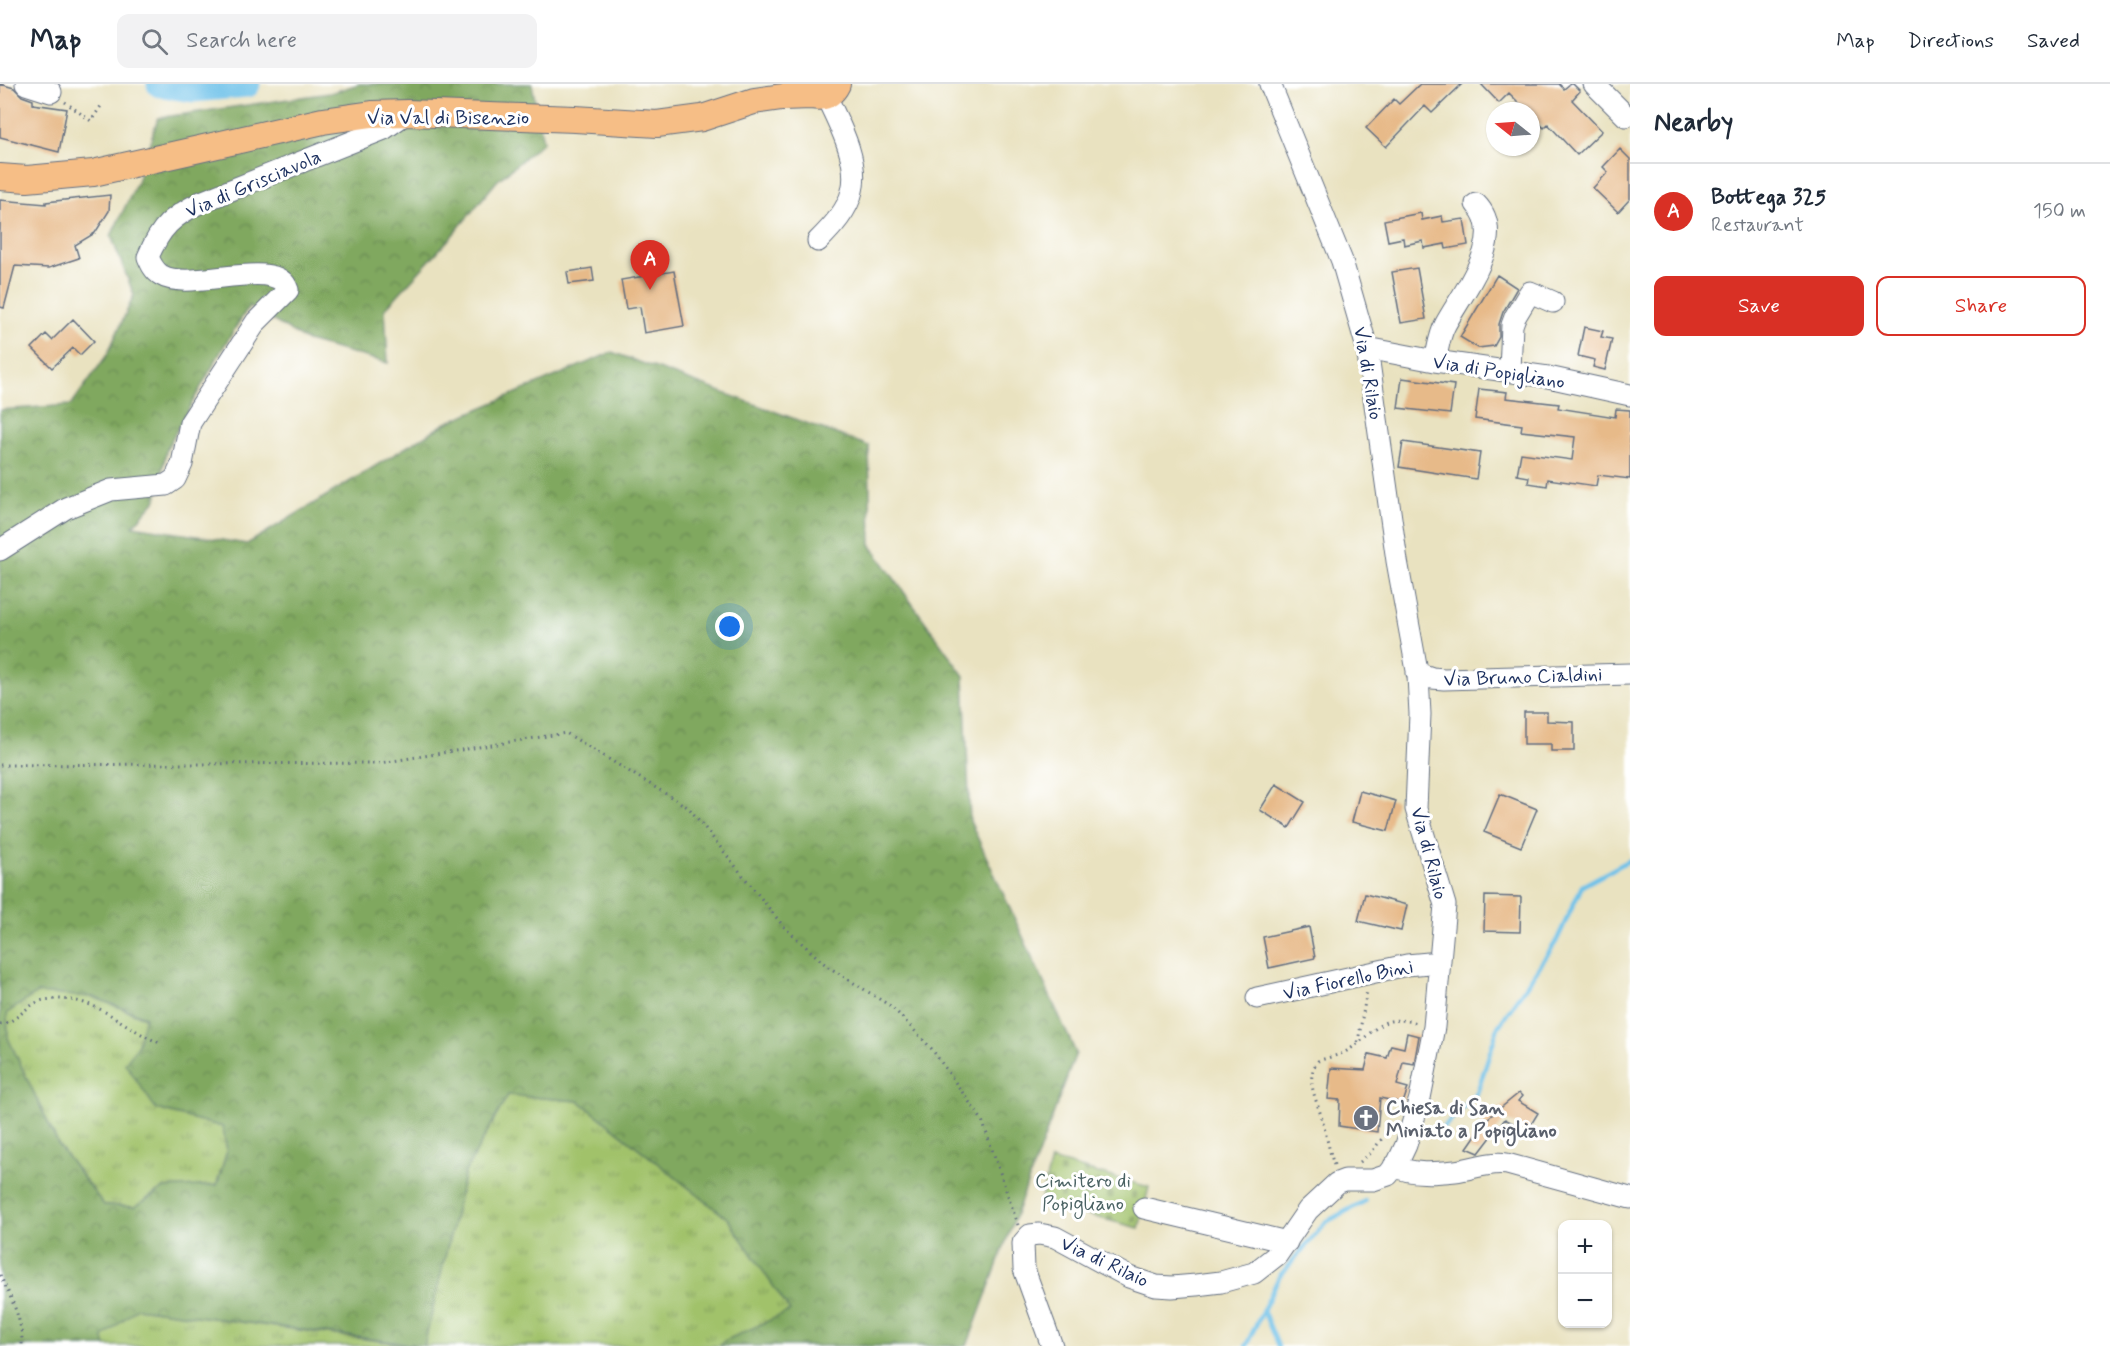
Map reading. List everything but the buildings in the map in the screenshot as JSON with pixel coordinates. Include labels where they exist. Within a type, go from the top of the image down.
[{"type":"main road","points":[[754,101],[778,84]]},
{"type":"main road","points":[[754,101],[824,89]]},
{"type":"main road","name":"Via Val di Bisenzio","points":[[0,177],[27,179],[93,173],[323,122],[372,114],[407,113],[657,124],[702,118],[754,101]]},
{"type":"street","points":[[26,84],[51,92]]},
{"type":"street","name":"Via di Rilaio","points":[[1270,84],[1342,261],[1367,348],[1397,561],[1417,673],[1420,714],[1416,809],[1445,905],[1434,1027],[1413,1124],[1406,1145],[1394,1166]]},
{"type":"street","points":[[1594,84],[1626,116]]},
{"type":"street","points":[[818,241],[844,211],[853,190],[852,164],[846,140],[824,89]]},
{"type":"street","name":"Via di Grisciavola","points":[[0,550],[66,508],[111,490],[166,484],[175,479],[182,464],[190,423],[256,322],[288,290],[287,284],[280,279],[264,274],[189,281],[162,276],[153,268],[148,257],[163,227],[177,215],[201,202],[384,129],[407,113]]},
{"type":"street","points":[[1435,361],[1443,328],[1483,257],[1488,234],[1485,213],[1476,204]]},
{"type":"street","points":[[1510,370],[1512,325],[1520,307],[1530,292],[1553,302]]},
{"type":"street","name":"Via di Popigliano","points":[[1367,348],[1435,361],[1510,370],[1630,395]]},
{"type":"street","name":"Via Bruno Cialdini","points":[[1417,673],[1444,679],[1630,674]]},
{"type":"street","name":"Via Fiorello Bini","points":[[1257,998],[1407,965],[1440,962]]},
{"type":"street","points":[[1343,1181],[1373,1180],[1388,1175],[1394,1166],[1407,1172],[1454,1171],[1497,1162],[1630,1198]]},
{"type":"street","name":"Via di Rilaio","points":[[1023,1243],[1030,1235],[1055,1237],[1129,1277],[1156,1286],[1172,1287],[1221,1282],[1254,1273],[1277,1255],[1308,1210],[1343,1181]]},
{"type":"street","points":[[1144,1208],[1287,1242]]},
{"type":"street","points":[[1023,1243],[1024,1269],[1052,1346]]},
{"type":"path","points":[[51,92],[91,121],[101,106]]},
{"type":"path","points":[[0,765],[380,763],[566,733],[689,807],[784,927],[827,966],[892,1007],[931,1048],[982,1120],[1023,1243]]},
{"type":"path","points":[[1358,1042],[1366,1002],[1368,973]]},
{"type":"path","points":[[0,1024],[17,1017],[30,1005],[44,1000],[85,1002],[115,1016],[147,1038],[160,1043]]},
{"type":"path","points":[[1395,1121],[1371,1153],[1353,1168],[1343,1181],[1330,1155],[1321,1115],[1314,1099],[1311,1075],[1318,1060],[1347,1051],[1389,1021],[1403,1019],[1434,1027]]},
{"type":"path","points":[[0,1275],[17,1312],[22,1346]]},
{"type":"green space","points":[[359,84],[532,84],[543,142],[497,181],[451,237],[385,309],[388,363],[307,341],[249,306],[167,448],[156,500],[133,526],[247,544],[446,423],[612,352],[869,446],[871,546],[964,676],[970,821],[1076,1053],[967,1346],[720,1346],[724,1341],[790,1311],[728,1219],[579,1101],[508,1095],[465,1172],[424,1346],[137,1308],[103,1337],[106,1346],[0,1346],[0,410],[71,405],[107,355],[134,295],[111,236],[137,182],[158,118],[330,93]],"holes":[[[37,993],[93,997],[145,1017],[137,1047],[125,1063],[156,1109],[223,1127],[227,1151],[217,1185],[164,1188],[135,1207],[104,1205],[59,1146],[8,1038],[7,1013]]]},
{"type":"green space","points":[[37,993],[93,997],[145,1018],[137,1047],[156,1109],[223,1127],[227,1151],[216,1186],[164,1188],[135,1207],[104,1205],[59,1146],[8,1038],[7,1013]]},
{"type":"green space","points":[[508,1095],[579,1101],[728,1219],[791,1311],[724,1341],[720,1346],[424,1346],[465,1172]]},
{"type":"green space","name":"Cimitero di Popigliano","points":[[1051,1160],[1149,1187],[1139,1228],[1040,1203]]},
{"type":"green space","points":[[137,1308],[416,1346],[106,1346],[103,1337]]},
{"type":"waterway","points":[[160,84],[193,89],[247,84]]},
{"type":"waterway","points":[[1437,1134],[1477,1093],[1498,1027],[1556,942],[1582,886],[1630,860]]},
{"type":"waterway","points":[[1246,1346],[1279,1277],[1326,1222],[1365,1201]]},
{"type":"waterway","points":[[1263,1310],[1278,1346]]},
{"type":"place","name":"Bottega 325","points":[[650,290]]},
{"type":"place","name":"Chiesa di San Miniato a Popigliano","points":[[1366,1118]]}]
